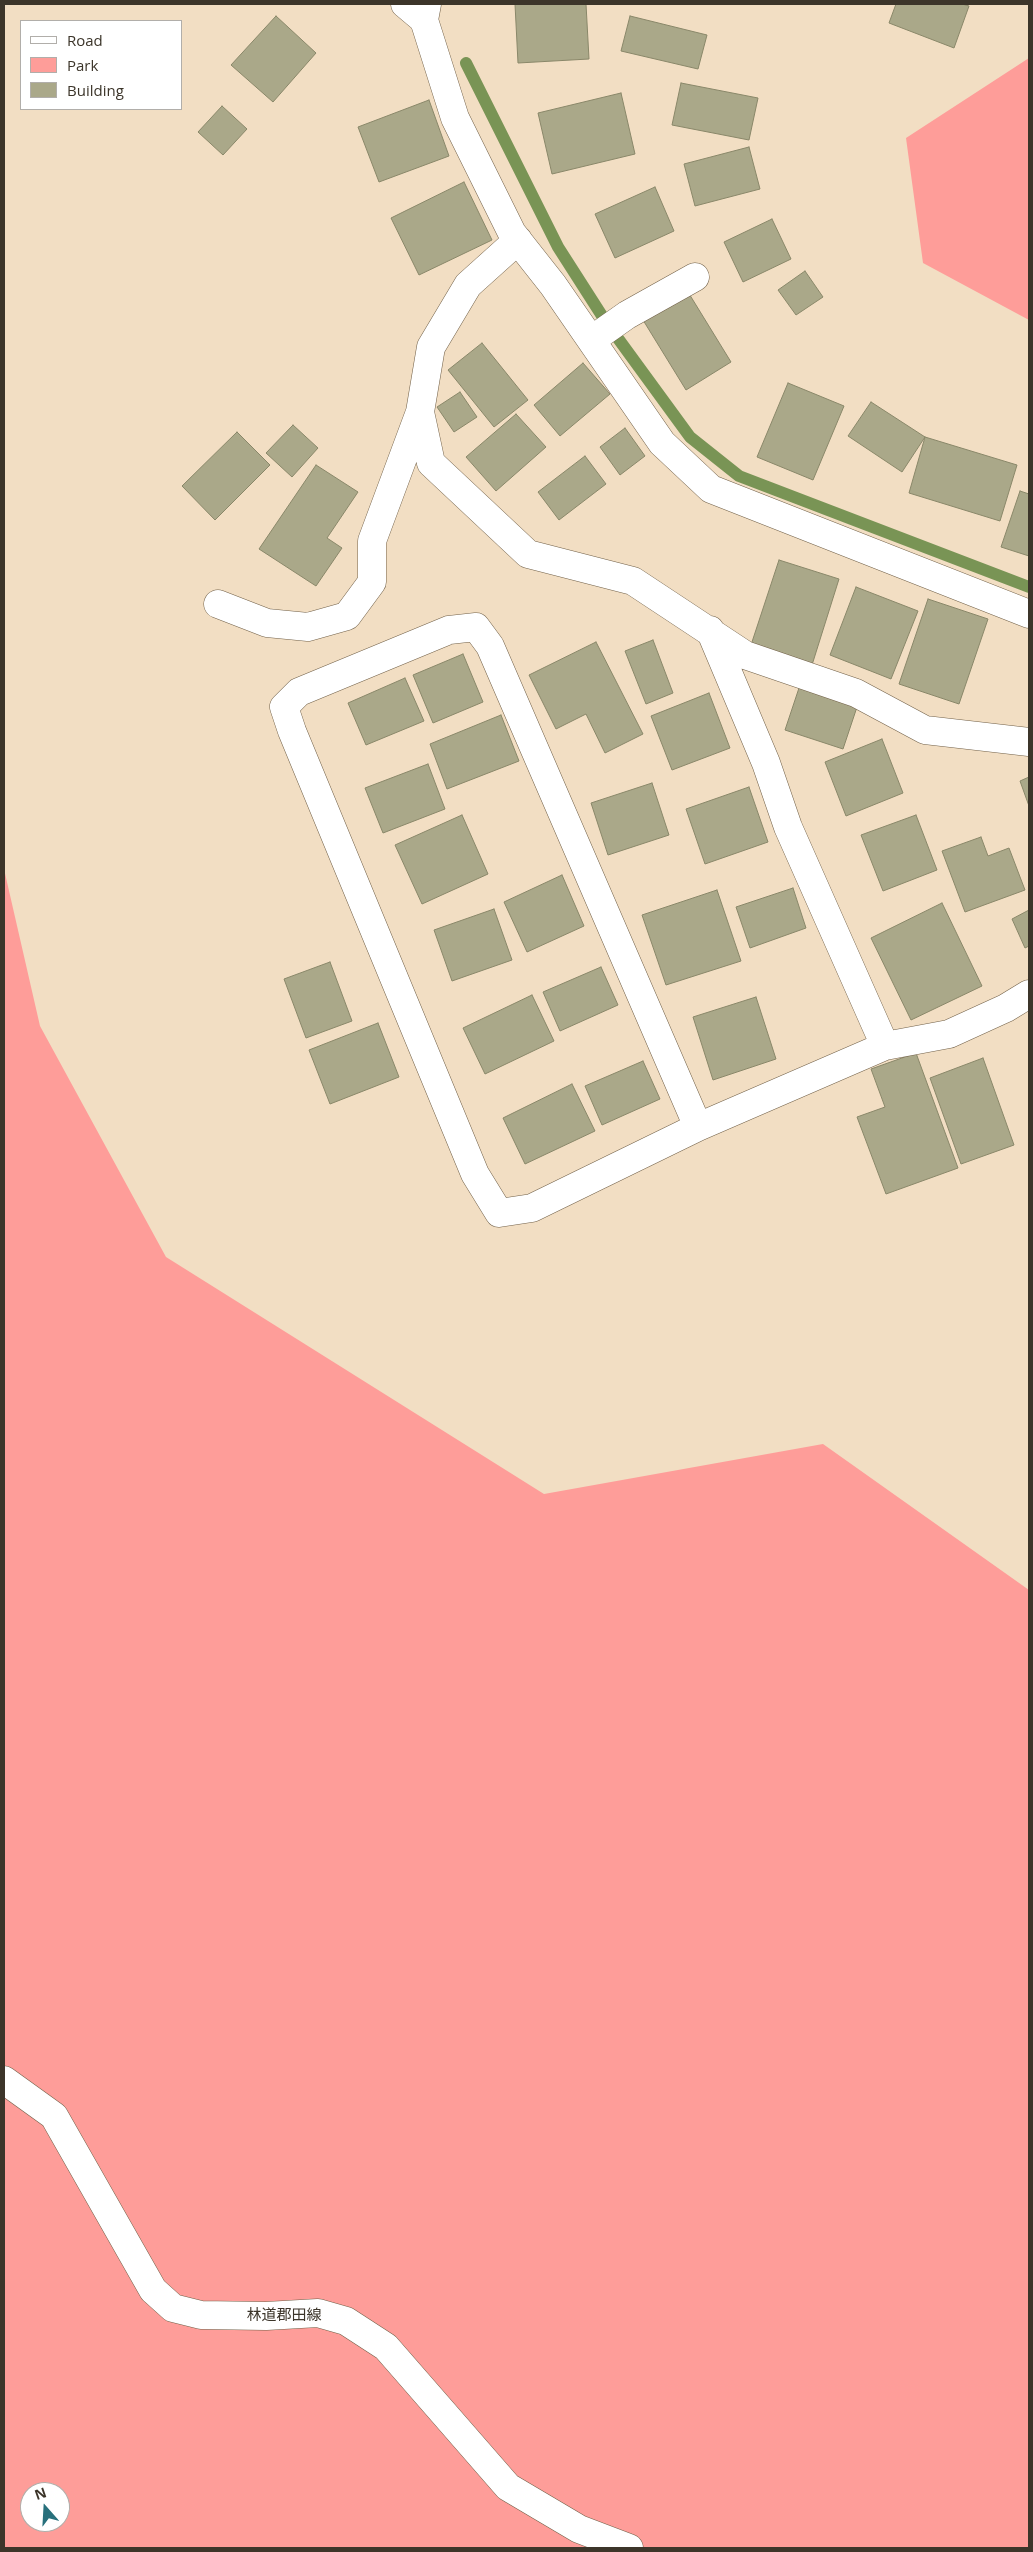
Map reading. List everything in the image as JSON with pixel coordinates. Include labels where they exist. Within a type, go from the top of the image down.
[{"type":"street","points":[[419,9],[454,118],[518,240],[597,339],[662,443],[711,489],[1029,614]]},
{"type":"street","points":[[218,604],[268,624],[308,627],[347,616],[372,582],[372,542],[420,412],[431,347],[468,285],[518,240]]},
{"type":"street","points":[[597,339],[628,315],[695,278]]},
{"type":"street","points":[[420,412],[431,463],[528,554],[633,581],[710,630],[745,655],[856,693],[925,730],[1029,742]]},
{"type":"street","points":[[698,1127],[494,655],[476,627],[449,630],[299,692],[284,707],[292,731],[475,1174],[499,1213],[532,1208],[698,1127],[885,1046],[949,1034],[1006,1008],[1029,994]]},
{"type":"street","points":[[710,630],[766,763],[792,836],[885,1046]]},
{"type":"street","name":"林道郡田線","points":[[4,2080],[54,2116],[153,2290],[173,2308],[201,2315],[266,2316],[318,2314],[346,2321],[386,2347],[508,2487],[580,2529],[629,2548]]},
{"type":"green space","points":[[1029,58],[1029,320],[923,263],[906,138]]},
{"type":"green space","points":[[4,869],[40,1026],[166,1257],[544,1494],[823,1444],[1029,1590],[1029,2548],[4,2548]]},
{"type":"building","points":[[515,4],[586,4],[589,59],[518,63]]},
{"type":"building","points":[[896,4],[962,4],[969,6],[954,48],[889,23]]},
{"type":"building","points":[[276,16],[316,53],[273,102],[231,65]]},
{"type":"building","points":[[630,16],[707,35],[698,69],[621,51]]},
{"type":"building","points":[[681,83],[758,98],[749,140],[672,125]]},
{"type":"building","points":[[621,93],[635,154],[552,174],[538,113]]},
{"type":"building","points":[[429,100],[449,156],[379,182],[358,127]]},
{"type":"building","points":[[222,106],[247,129],[223,155],[198,132]]},
{"type":"building","points":[[749,147],[760,189],[695,206],[684,164]]},
{"type":"building","points":[[464,182],[492,240],[419,275],[391,218]]},
{"type":"building","points":[[655,187],[674,231],[615,258],[595,214]]},
{"type":"building","points":[[772,219],[791,259],[743,282],[724,242]]},
{"type":"building","points":[[805,271],[823,297],[796,315],[778,290]]},
{"type":"building","points":[[688,292],[731,362],[686,390],[643,320]]},
{"type":"building","points":[[482,343],[528,400],[494,427],[448,370]]},
{"type":"building","points":[[583,363],[610,394],[560,436],[534,405]]},
{"type":"building","points":[[788,383],[844,406],[813,480],[757,457]]},
{"type":"building","points":[[460,392],[477,417],[454,432],[437,407]]},
{"type":"building","points":[[871,402],[925,437],[902,472],[848,436]]},
{"type":"building","points":[[516,414],[546,447],[496,491],[466,457]]},
{"type":"building","points":[[293,425],[318,448],[292,477],[266,453]]},
{"type":"building","points":[[625,428],[645,456],[620,475],[600,447]]},
{"type":"building","points":[[237,432],[270,465],[215,520],[182,486]]},
{"type":"building","points":[[925,437],[1017,465],[1000,521],[909,493]]},
{"type":"building","points":[[585,456],[606,484],[559,520],[538,492]]},
{"type":"building","points":[[316,465],[358,492],[327,538],[342,548],[316,586],[259,549]]},
{"type":"building","points":[[1020,491],[1029,494],[1029,556],[1001,547]]},
{"type":"building","points":[[779,560],[839,579],[812,665],[751,645]]},
{"type":"building","points":[[856,587],[918,611],[891,679],[830,655]]},
{"type":"building","points":[[928,599],[988,619],[959,704],[899,684]]},
{"type":"building","points":[[653,640],[673,693],[646,704],[625,651]]},
{"type":"building","points":[[596,642],[643,734],[605,753],[586,714],[556,729],[529,675]]},
{"type":"building","points":[[463,654],[483,702],[433,723],[413,675]]},
{"type":"building","points":[[405,678],[424,721],[366,745],[348,703]]},
{"type":"building","points":[[801,682],[859,701],[843,749],[785,730]]},
{"type":"building","points":[[709,693],[730,748],[672,770],[651,716]]},
{"type":"building","points":[[501,715],[519,761],[447,789],[430,744]]},
{"type":"building","points":[[882,739],[903,793],[846,816],[825,762]]},
{"type":"building","points":[[428,764],[445,809],[383,833],[365,788]]},
{"type":"building","points":[[1029,777],[1029,806],[1020,781]]},
{"type":"building","points":[[652,783],[669,835],[608,855],[591,803]]},
{"type":"building","points":[[749,787],[768,842],[705,864],[686,809]]},
{"type":"building","points":[[462,815],[488,874],[422,904],[395,845]]},
{"type":"building","points":[[916,815],[937,870],[883,891],[861,835]]},
{"type":"building","points":[[981,837],[988,856],[1009,848],[1025,890],[965,912],[942,851]]},
{"type":"building","points":[[562,875],[584,926],[527,952],[504,902]]},
{"type":"building","points":[[793,888],[806,928],[750,948],[736,907]]},
{"type":"building","points":[[717,890],[741,961],[666,985],[642,915]]},
{"type":"building","points":[[942,903],[982,986],[911,1020],[871,938]]},
{"type":"building","points":[[494,909],[512,960],[452,981],[434,930]]},
{"type":"building","points":[[1029,910],[1029,946],[1025,948],[1012,919]]},
{"type":"building","points":[[330,962],[352,1021],[306,1038],[284,979]]},
{"type":"building","points":[[601,967],[618,1005],[560,1031],[543,992]]},
{"type":"building","points":[[532,995],[554,1041],[485,1074],[463,1028]]},
{"type":"building","points":[[756,997],[776,1059],[713,1080],[693,1017]]},
{"type":"building","points":[[378,1023],[399,1077],[330,1104],[309,1050]]},
{"type":"building","points":[[916,1053],[958,1168],[886,1194],[857,1117],[885,1107],[871,1069]]},
{"type":"building","points":[[983,1058],[1014,1145],[961,1164],[930,1078]]},
{"type":"building","points":[[643,1061],[660,1099],[602,1125],[585,1086]]},
{"type":"building","points":[[572,1084],[595,1131],[525,1164],[503,1118]]},
{"type":"waterway","points":[[466,63],[558,247],[606,322],[690,437],[739,476],[1029,587]]}]
